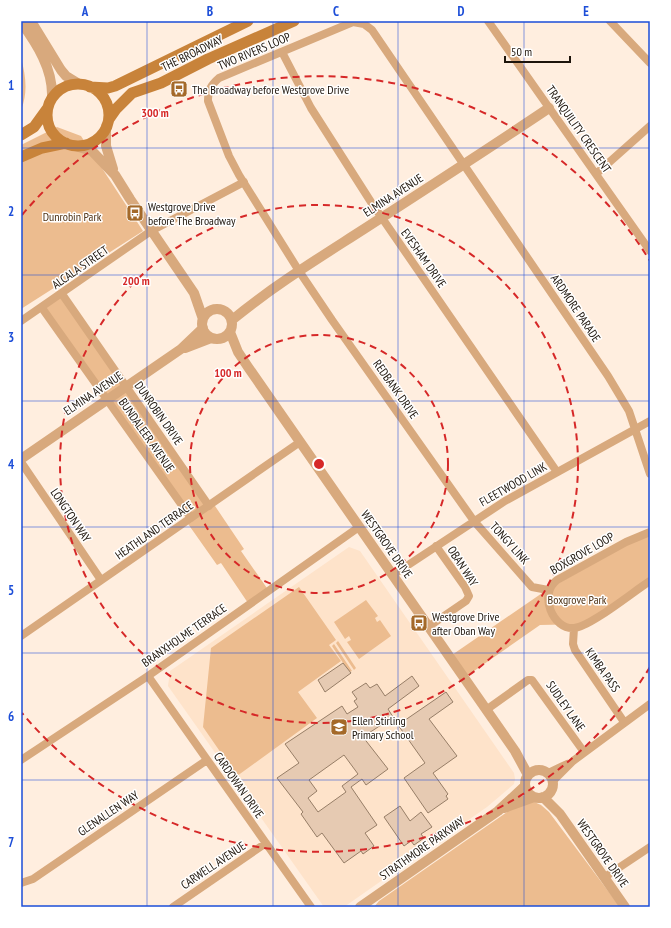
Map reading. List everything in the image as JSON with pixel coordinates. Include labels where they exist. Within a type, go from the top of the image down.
[{"type":"main road","name":"THE BROADWAY","points":[[84,85],[108,88],[115,86],[248,21]]},
{"type":"main road","name":"THE BROADWAY","points":[[108,123],[116,109],[132,94],[161,83],[208,59],[294,21]]},
{"type":"main road","points":[[21,135],[34,127],[41,119],[59,90],[68,85],[84,85],[98,91],[105,99],[108,108],[108,123],[100,137],[92,143],[82,146],[69,144],[42,148],[21,157]]},
{"type":"main road","points":[[51,101],[47,117],[49,127],[54,135],[69,144]]},
{"type":"street","points":[[31,21],[61,70],[66,76],[84,85]]},
{"type":"street","name":"TRANQUILITY CRESCENT","points":[[488,21],[650,251]]},
{"type":"street","points":[[610,21],[650,63]]},
{"type":"street","points":[[21,22],[50,74],[51,101]]},
{"type":"street","name":"TWO RIVERS LOOP","points":[[299,271],[229,156],[208,101],[208,92],[213,83],[219,78],[353,22],[364,24],[372,30],[464,165]]},
{"type":"street","name":"EVESHAM DRIVE","points":[[282,52],[311,108],[382,218],[557,472]]},
{"type":"street","name":"ELMINA AVENUE","points":[[229,316],[251,304],[549,108]]},
{"type":"street","points":[[108,123],[106,146],[115,175]]},
{"type":"street","points":[[596,174],[650,126]]},
{"type":"street","points":[[69,144],[92,151],[115,175],[151,231],[194,293],[214,310],[229,316],[230,332],[215,338],[203,324],[194,293]]},
{"type":"street","name":"ARDMORE PARADE","points":[[464,165],[608,376],[629,411],[636,428],[650,474]]},
{"type":"street","name":"ALCALA STREET","points":[[21,321],[42,308],[151,231],[244,182]]},
{"type":"street","name":"REDBANK DRIVE","points":[[299,271],[474,521]]},
{"type":"street","name":"DUNROBIN DRIVE","points":[[62,294],[209,506]]},
{"type":"street","name":"BUNDALEER AVENUE","points":[[42,308],[191,518]]},
{"type":"street","points":[[203,324],[210,312],[214,310]]},
{"type":"street","name":"ELMINA AVENUE","points":[[21,459],[181,349],[203,324]]},
{"type":"street","name":"WESTGROVE DRIVE","points":[[230,332],[238,352],[515,751],[528,775]]},
{"type":"street","name":"ELMINA AVENUE","points":[[181,349],[215,338]]},
{"type":"street","name":"WESTGROVE DRIVE","points":[[215,338],[238,352]]},
{"type":"street","name":"FLEETWOOD LINK","points":[[393,575],[474,521],[650,420]]},
{"type":"street","name":"HEATHLAND TERRACE","points":[[21,636],[300,442]]},
{"type":"street","name":"LONGTON WAY","points":[[21,462],[101,580]]},
{"type":"street","name":"TONGY LINK","points":[[474,521],[532,587],[548,590]]},
{"type":"street","name":"BRANXHOLME TERRACE","points":[[21,760],[148,676],[359,527]]},
{"type":"street","name":"BOXGROVE LOOP","points":[[574,628],[566,627],[558,620],[548,605],[548,590],[552,584],[561,577],[626,542],[650,532]]},
{"type":"street","name":"OBAN WAY","points":[[428,627],[466,601],[469,596],[468,591],[436,546]]},
{"type":"street","points":[[574,628],[586,624],[650,581]]},
{"type":"street","name":"KIMBA PASS","points":[[574,628],[573,644],[575,650],[624,722]]},
{"type":"street","name":"CARDOWAN DRIVE","points":[[148,676],[311,907]]},
{"type":"street","name":"SUDLEY LANE","points":[[486,710],[528,680],[532,680],[584,752]]},
{"type":"street","points":[[542,795],[550,777],[650,704]]},
{"type":"street","name":"WESTGROVE DRIVE","points":[[515,751],[537,770],[550,777]]},
{"type":"street","name":"GLENALLEN WAY","points":[[21,883],[33,879],[207,760]]},
{"type":"street","points":[[525,786],[528,775],[537,770]]},
{"type":"street","name":"WESTGROVE DRIVE","points":[[525,786],[528,792],[542,795],[560,814],[606,877],[625,907]]},
{"type":"street","name":"STRATHMORE PARKWAY","points":[[360,907],[498,811],[525,786]]},
{"type":"street","name":"STRATHMORE PARKWAY","points":[[498,811],[542,795]]},
{"type":"street","name":"CARWELL AVENUE","points":[[173,907],[266,844]]},
{"type":"street","points":[[606,877],[650,847]]},
{"type":"shaded area","name":"Ellen Stirling Primary School","points":[[349,547],[360,551],[514,773],[515,779],[514,784],[487,807],[344,907],[324,907],[168,686],[170,671]]},
{"type":"green space","points":[[21,58],[26,84],[25,97],[21,110]]},
{"type":"green space","name":"Dunrobin Park","points":[[57,127],[81,136],[143,231],[21,309],[21,145]]},
{"type":"green space","points":[[62,294],[209,506],[213,503],[244,549],[241,551],[269,591],[250,606],[221,563],[217,565],[186,521],[191,518],[42,308]]},
{"type":"green space","name":"Boxgrove Park","points":[[650,532],[650,581],[586,624],[540,625],[464,678],[449,657],[548,589]]},
{"type":"green space","points":[[299,587],[336,640],[329,645],[341,661],[298,692],[317,718],[237,776],[203,727],[211,648]]},
{"type":"green space","points":[[366,600],[378,616],[375,618],[377,622],[380,620],[391,636],[359,659],[347,642],[351,640],[349,636],[345,639],[334,622]]},
{"type":"green space","points":[[338,641],[356,668],[354,670],[336,643]]},
{"type":"green space","points":[[334,644],[352,671],[349,672],[332,646]]},
{"type":"green space","points":[[532,801],[541,805],[549,812],[620,907],[374,907],[379,901],[513,808]]},
{"type":"building","points":[[343,663],[351,673],[325,692],[318,680]]},
{"type":"building","points":[[412,676],[419,686],[388,709],[393,717],[363,737],[388,769],[366,785],[362,779],[351,787],[377,825],[365,833],[374,846],[363,854],[361,851],[344,863],[322,833],[317,837],[301,814],[303,812],[277,778],[299,763],[285,744],[342,706],[347,714],[358,707],[354,701],[357,699],[352,692],[366,683],[370,688],[377,684],[385,696]],"holes":[[[344,755],[358,774],[342,786],[346,792],[318,812],[308,798],[317,791],[309,780]]]},
{"type":"building","points":[[446,692],[453,702],[429,719],[457,756],[433,773],[448,794],[446,796],[448,799],[428,813],[404,778],[425,763],[398,725]]},
{"type":"building","points":[[400,806],[410,821],[421,812],[432,827],[421,834],[424,838],[414,845],[411,841],[404,846],[384,817]]},
{"type":"place","name":"The Broadway before Westgrove Drive","points":[[179,89]]},
{"type":"place","name":"Westgrove Drive before The Broadway","points":[[135,213]]},
{"type":"place","name":"Westgrove Drive after Oban Way","points":[[419,623]]},
{"type":"place","name":"Ellen Stirling Primary School","points":[[339,727]]}]
